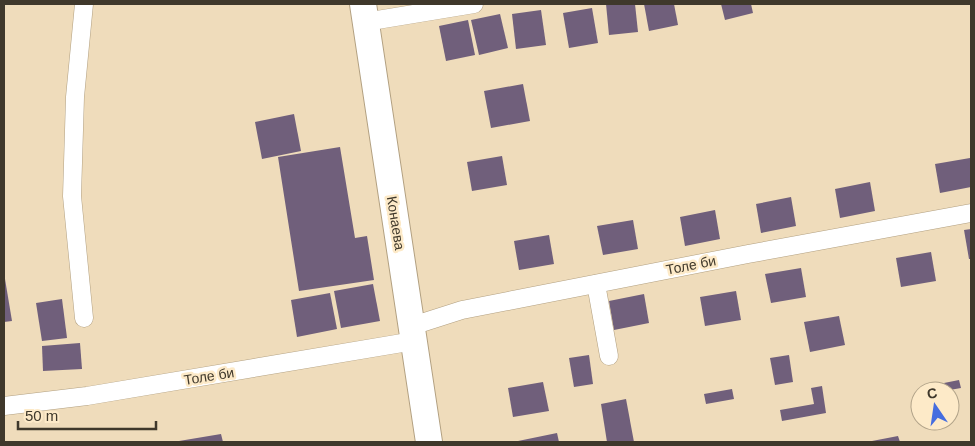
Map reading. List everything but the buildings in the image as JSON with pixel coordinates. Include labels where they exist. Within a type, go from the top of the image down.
[{"type":"main road","name":"Конаева","points":[[364,13],[429,442]]},
{"type":"street","points":[[84,4],[75,98],[72,196],[84,318]]},
{"type":"street","points":[[364,13],[474,4]]},
{"type":"street","name":"Толе би","points":[[4,406],[87,396],[305,361],[413,334],[462,310],[971,213]]},
{"type":"street","points":[[596,284],[609,356]]}]
